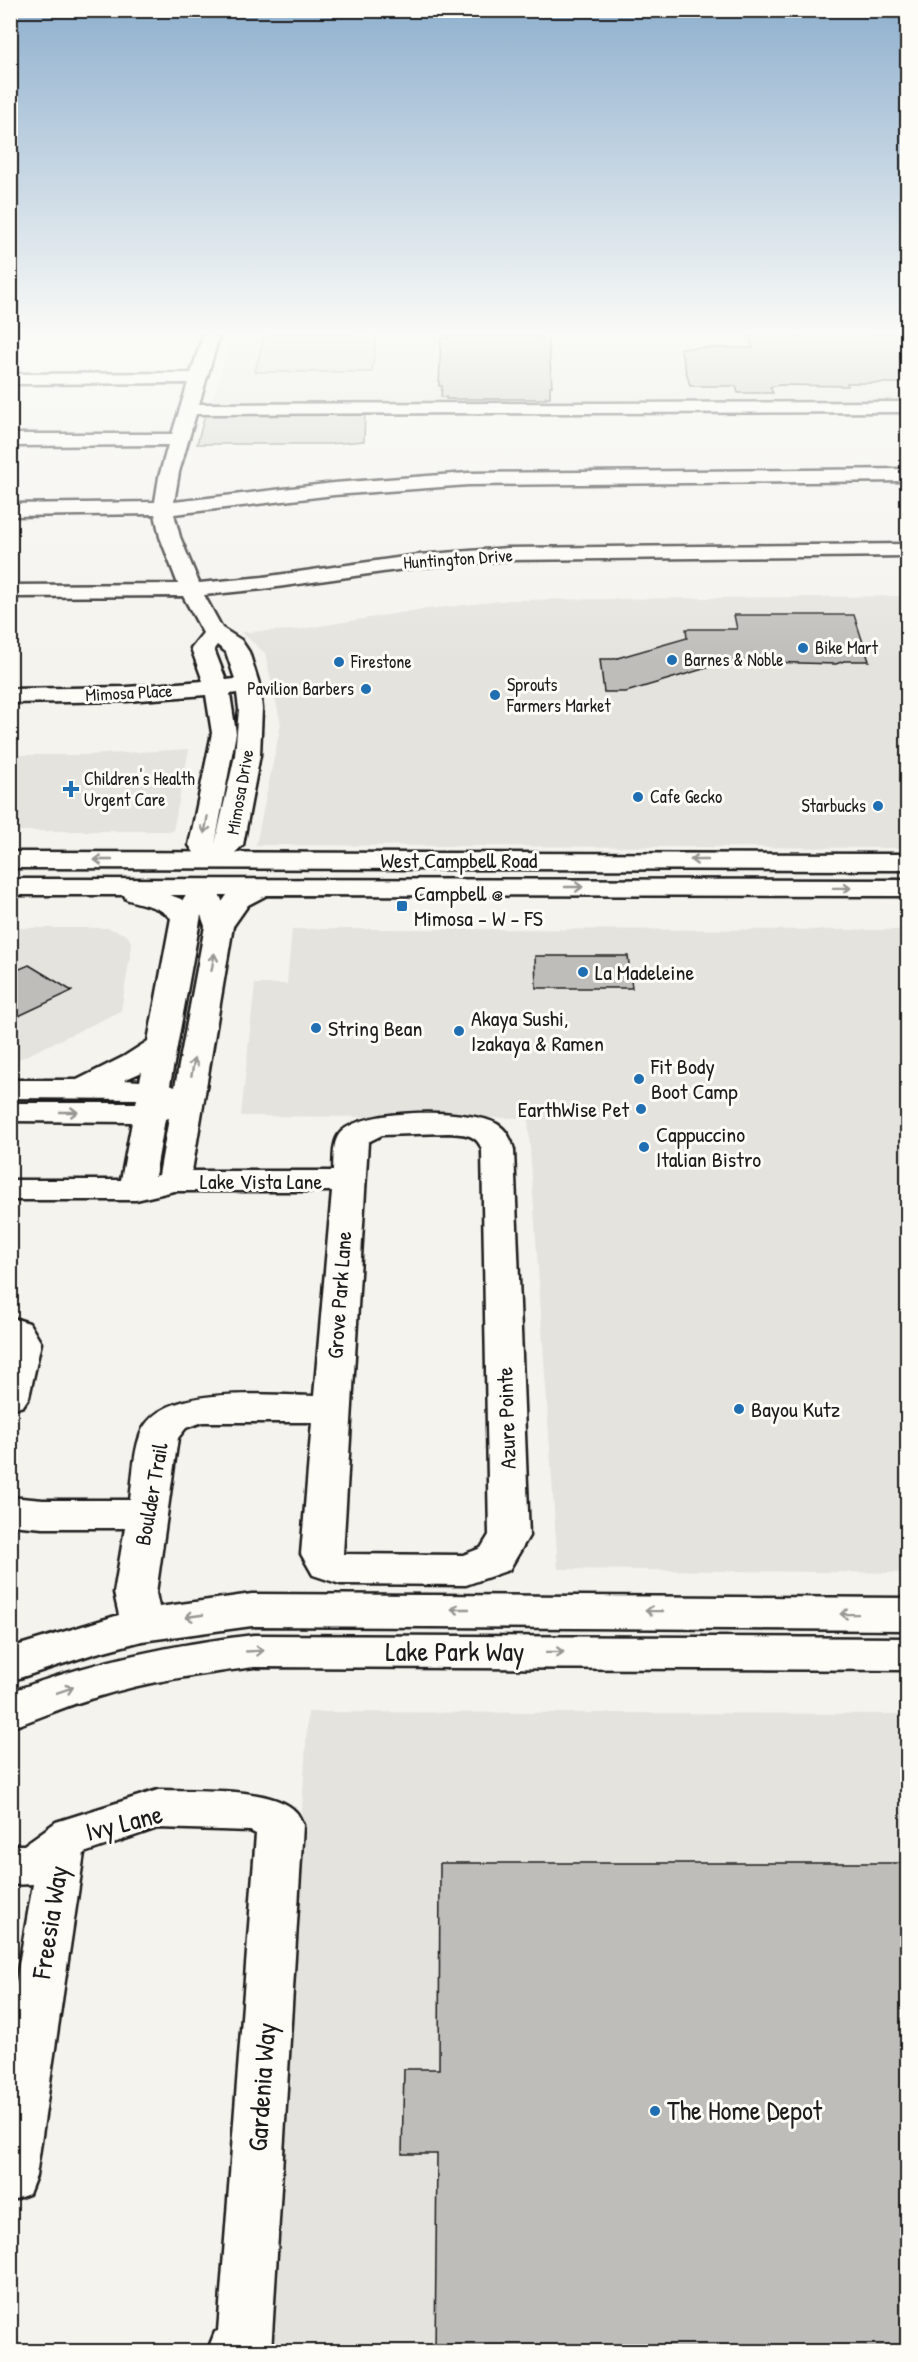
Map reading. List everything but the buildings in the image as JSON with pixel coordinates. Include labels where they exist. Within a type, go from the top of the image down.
[{"type":"street","name":"Mimosa Drive","points":[[179,443],[166,485],[164,509],[168,530],[192,590],[214,634],[235,646],[247,685],[251,714],[230,845],[221,869]]},
{"type":"street","points":[[10,510],[164,509],[228,505],[376,485],[468,479],[908,475]]},
{"type":"street","name":"Huntington Drive","points":[[10,591],[192,590],[263,583],[418,561],[508,554],[908,550]]},
{"type":"street","name":"Mimosa Drive","points":[[214,634],[202,648],[217,688],[224,733],[202,845],[221,869]]},
{"type":"street","name":"Mimosa Place","points":[[10,696],[117,694],[247,685]]},
{"type":"street","points":[[219,757],[247,750]]},
{"type":"street","points":[[10,860],[173,864],[221,869],[245,885],[263,887]]},
{"type":"street","name":"West Campbell Road","points":[[221,869],[366,873],[390,869],[415,860],[908,862]]},
{"type":"street","points":[[757,861],[783,887]]},
{"type":"street","points":[[783,887],[788,861]]},
{"type":"street","points":[[116,888],[173,864]]},
{"type":"street","points":[[173,864],[198,878],[219,926]]},
{"type":"street","points":[[136,1190],[185,918],[204,888],[221,869]]},
{"type":"street","name":"West Campbell Road","points":[[10,887],[908,888]]},
{"type":"street","points":[[10,1089],[78,1089],[187,1104],[219,926],[238,899],[263,887]]},
{"type":"street","points":[[116,888],[150,896],[171,905],[185,918]]},
{"type":"street","points":[[172,994],[206,999]]},
{"type":"street","points":[[78,1089],[118,1074],[163,1044]]},
{"type":"street","points":[[10,1112],[153,1101]]},
{"type":"street","name":"Lake Vista Lane","points":[[174,1181],[187,1104]]},
{"type":"street","name":"Azure Pointe","points":[[332,1409],[321,1554],[327,1564],[340,1569],[466,1570],[495,1559],[509,1536],[496,1139],[484,1130],[470,1125],[380,1125],[363,1130],[352,1139],[347,1181]]},
{"type":"street","name":"Lake Vista Lane","points":[[10,1190],[136,1190],[174,1181],[347,1181]]},
{"type":"street","name":"Grove Park Lane","points":[[332,1409],[347,1181]]},
{"type":"street","points":[[10,1329],[16,1331],[23,1343],[10,1397]]},
{"type":"street","name":"Boulder Trail","points":[[142,1625],[135,1593],[159,1435],[174,1419],[200,1409],[332,1409]]},
{"type":"street","points":[[10,1511],[43,1514],[147,1514]]},
{"type":"street","name":"Lake Park Way","points":[[10,1665],[89,1639],[142,1625],[204,1615],[288,1608],[908,1614]]},
{"type":"street","name":"Lake Park Way","points":[[10,1711],[39,1698],[110,1675],[179,1659],[254,1651],[908,1654]]},
{"type":"street","name":"Ivy Lane","points":[[10,1865],[33,1864],[72,1836],[158,1809],[257,1812],[280,1825]]},
{"type":"street","name":"Gardenia Way","points":[[240,2350],[280,1825]]},
{"type":"street","name":"Freesia Way","points":[[10,2176],[62,1845]]},
{"type":"shaded area","points":[[197,443],[338,443],[329,444]]},
{"type":"shaded area","points":[[907,596],[907,848],[256,845],[281,724],[265,653],[241,632],[295,630],[418,610],[510,600]]},
{"type":"shaded area","points":[[189,749],[173,831],[11,831],[11,755],[89,755]]},
{"type":"shaded area","points":[[10,928],[108,928],[127,935],[132,944],[121,1011],[19,1059],[11,1059]]},
{"type":"shaded area","points":[[292,929],[907,930],[907,1573],[558,1569],[528,1118],[241,1116],[255,984],[287,984]]},
{"type":"shaded area","points":[[308,1712],[907,1714],[907,2351],[268,2352]]},
{"type":"place","name":"Bike Mart","points":[[803,648]]},
{"type":"place","name":"Barnes & Noble","points":[[672,660]]},
{"type":"place","name":"Firestone","points":[[339,662]]},
{"type":"place","name":"Pavilion Barbers","points":[[366,689]]},
{"type":"place","name":"Sprouts Farmers Market","points":[[495,695]]},
{"type":"place","name":"Children's Health Urgent Care","points":[[71,789]]},
{"type":"place","name":"Cafe Gecko","points":[[638,797]]},
{"type":"place","name":"Starbucks","points":[[878,806]]},
{"type":"place","name":"Campbell @ Mimosa - W - FS","points":[[402,906]]},
{"type":"place","name":"La Madeleine","points":[[583,972]]},
{"type":"place","name":"String Bean","points":[[316,1028]]},
{"type":"place","name":"Akaya Sushi, Izakaya & Ramen","points":[[459,1031]]},
{"type":"place","name":"Fit Body Boot Camp","points":[[639,1079]]},
{"type":"place","name":"EarthWise Pet","points":[[641,1109]]},
{"type":"place","name":"Cappuccino Italian Bistro","points":[[644,1147]]},
{"type":"place","name":"Bayou Kutz","points":[[739,1409]]},
{"type":"place","name":"The Home Depot","points":[[655,2111]]}]
